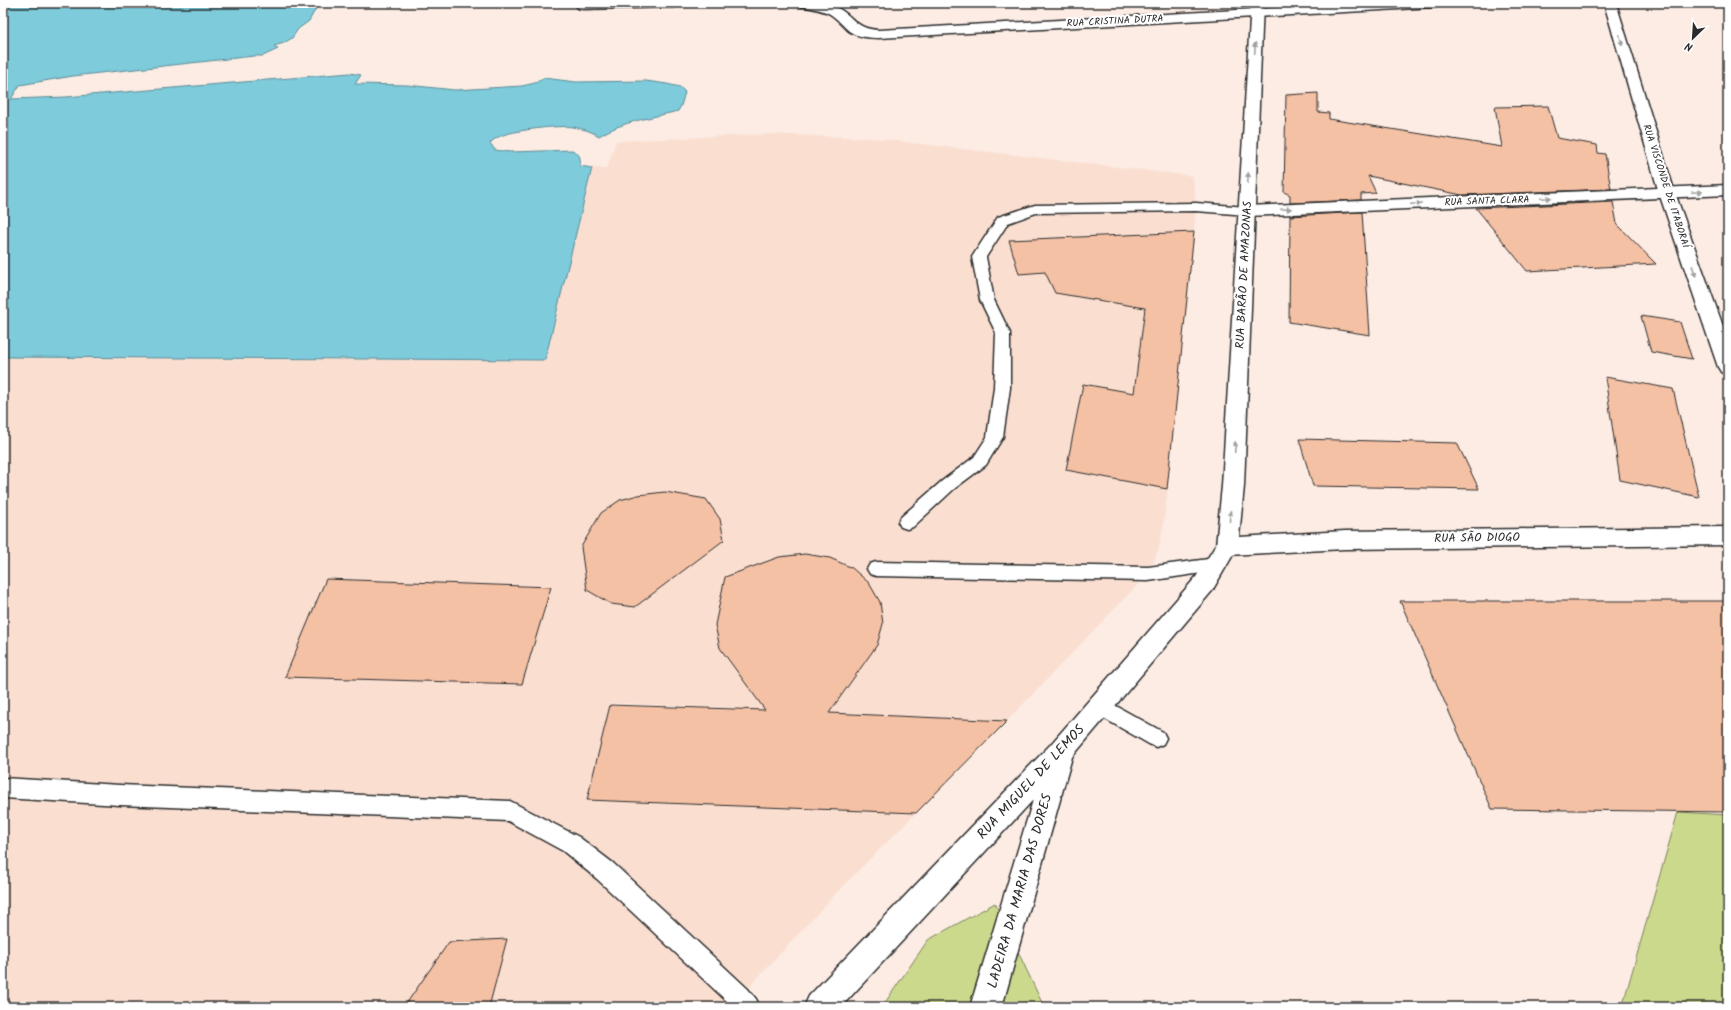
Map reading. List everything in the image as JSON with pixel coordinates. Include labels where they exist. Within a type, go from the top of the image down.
[{"type":"street","points":[[583,4],[674,3]]},
{"type":"street","name":"RUA CRISTINA DUTRA","points":[[805,3],[828,7],[843,17],[852,28],[860,32],[869,33],[910,32],[1257,8],[1435,3]]},
{"type":"street","name":"RUA VISCONDE DE ITABORAÍ","points":[[1610,3],[1666,193],[1728,367]]},
{"type":"street","name":"RUA BARÃO DE AMAZONAS","points":[[1221,556],[1233,486],[1257,8]]},
{"type":"street","name":"RUA SANTA CLARA","points":[[1247,211],[1728,190]]},
{"type":"street","name":"RUA SÃO DIOGO","points":[[1221,556],[1345,540],[1728,536]]},
{"type":"street","name":"RUA MIGUEL DE LEMOS","points":[[820,1007],[1060,752],[1204,584],[1221,556]]},
{"type":"street","name":"LADEIRA DA MARIA DAS DORES","points":[[986,1007],[1060,752]]},
{"type":"lane","points":[[907,522],[948,485],[980,461],[995,437],[1002,388],[1003,333],[987,300],[979,257],[1003,220],[1035,209],[1196,207],[1247,211]]},
{"type":"lane","points":[[876,569],[1148,574],[1221,556]]},
{"type":"lane","points":[[1100,706],[1156,738]]},
{"type":"lane","points":[[3,788],[120,796],[510,811],[571,844],[604,871],[740,997],[748,1007]]},
{"type":"shaded area","points":[[767,134],[872,138],[1193,176],[1196,207],[1194,232],[1164,522],[1159,548],[1148,574],[1007,721],[610,703],[588,800],[916,813],[840,889],[731,1007],[3,1007],[3,357],[544,360],[592,168],[607,168],[616,141]]},
{"type":"green space","points":[[1678,812],[1728,815],[1728,1007],[1622,1007]]},
{"type":"green space","points":[[995,903],[1044,1007],[882,1007],[928,940]]},
{"type":"water","points":[[3,3],[319,3],[309,21],[298,29],[292,38],[284,43],[274,46],[278,49],[263,56],[73,76],[20,85],[11,99],[66,97],[350,73],[361,75],[355,84],[407,85],[455,90],[522,86],[535,83],[544,78],[576,82],[646,81],[680,87],[685,92],[678,111],[627,123],[599,136],[590,131],[573,127],[538,128],[503,135],[490,143],[495,150],[510,152],[572,150],[579,156],[580,166],[592,168],[545,360],[3,357]]},
{"type":"building","points":[[1318,93],[1318,112],[1329,113],[1329,119],[1502,147],[1495,107],[1548,106],[1557,138],[1597,145],[1598,153],[1605,154],[1611,189],[1462,195],[1368,176],[1376,193],[1361,194],[1361,200],[1290,203],[1290,195],[1284,192],[1286,95]]},
{"type":"building","points":[[1613,202],[1617,224],[1656,264],[1527,271],[1476,208]]},
{"type":"building","points":[[1362,212],[1370,335],[1289,322],[1290,216]]},
{"type":"building","points":[[1194,232],[1167,489],[1066,470],[1083,384],[1134,393],[1145,308],[1055,293],[1045,272],[1019,274],[1009,240]]},
{"type":"building","points":[[1641,316],[1680,322],[1692,359],[1651,352]]},
{"type":"building","points":[[1605,377],[1673,389],[1699,497],[1620,480]]},
{"type":"building","points":[[1299,439],[1457,443],[1479,489],[1313,486]]},
{"type":"building","points":[[665,492],[706,499],[720,519],[724,540],[635,607],[611,604],[587,590],[581,547],[601,513],[620,500],[638,495]]},
{"type":"building","points":[[805,554],[830,558],[852,568],[869,583],[880,602],[883,624],[877,645],[829,713],[1007,721],[916,813],[587,800],[610,705],[765,710],[720,648],[715,625],[725,577],[779,557]]},
{"type":"building","points":[[326,579],[551,587],[522,684],[285,677]]},
{"type":"building","points":[[1400,601],[1728,601],[1728,812],[1492,809]]},
{"type":"building","points":[[507,939],[489,1007],[404,1007],[449,942]]}]
